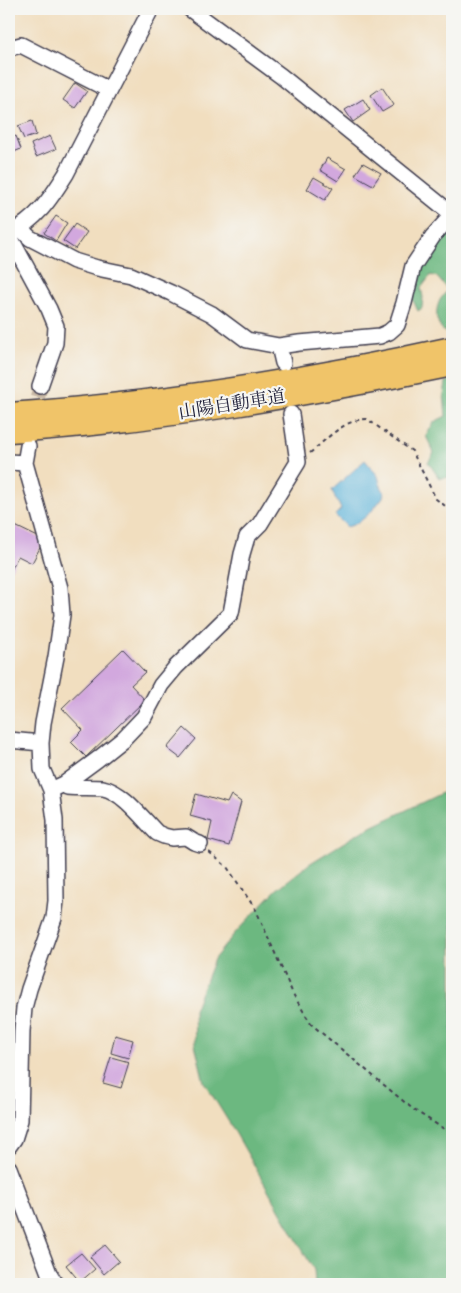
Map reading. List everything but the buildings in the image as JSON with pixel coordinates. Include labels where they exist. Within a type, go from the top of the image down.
[{"type":"highway","name":"山陽自動車道","points":[[9,414],[95,407],[194,395],[309,376],[452,348]]},
{"type":"highway","name":"山陽自動車道","points":[[9,431],[105,422],[206,409],[310,393],[452,364]]},
{"type":"street","points":[[13,232],[44,208],[66,174],[151,9]]},
{"type":"street","points":[[13,232],[30,238],[74,261],[131,275],[170,293],[212,314],[246,340],[279,346],[299,342],[380,336],[389,332],[397,325],[413,266],[433,236],[452,214],[281,76],[190,9]]},
{"type":"street","points":[[9,48],[21,45],[109,90]]},
{"type":"street","points":[[13,232],[56,326],[55,343],[40,386]]},
{"type":"street","points":[[279,346],[282,364]]},
{"type":"street","points":[[57,787],[98,759],[128,734],[144,717],[161,685],[176,667],[231,613],[247,537],[260,524],[298,462],[291,414]]},
{"type":"street","points":[[9,1146],[14,1139],[20,1120],[24,1008],[28,989],[54,918],[56,902],[55,820],[57,787],[42,769],[41,743],[62,615],[60,588],[25,463],[28,446]]},
{"type":"street","points":[[9,462],[25,463]]},
{"type":"street","points":[[9,740],[41,743]]},
{"type":"street","points":[[57,787],[104,788],[123,798],[157,833],[172,838],[186,837],[200,844]]},
{"type":"street","points":[[9,1168],[49,1273],[56,1284]]},
{"type":"path","points":[[298,462],[346,424],[358,419],[367,419],[412,452],[436,499],[452,511]]},
{"type":"path","points":[[200,844],[227,867],[256,910],[293,994],[311,1024],[414,1110],[452,1134]]},
{"type":"green space","points":[[452,229],[452,333],[447,334],[438,323],[437,309],[440,300],[448,290],[437,277],[431,275],[421,288],[423,297],[422,308],[418,311],[411,296],[421,268],[444,235]]},
{"type":"green space","points":[[452,380],[452,477],[439,478],[428,462],[434,453],[426,436],[434,422],[446,416],[444,395],[446,382]]},
{"type":"green space","points":[[452,788],[452,1284],[315,1284],[314,1270],[235,1132],[204,1082],[195,1044],[194,1010],[214,959],[235,933],[276,890],[309,864],[359,833]]},
{"type":"water","points":[[365,460],[378,476],[384,492],[383,497],[363,519],[347,527],[335,515],[341,509],[332,490]]},
{"type":"tunnel","points":[[33,420],[40,386]]}]
